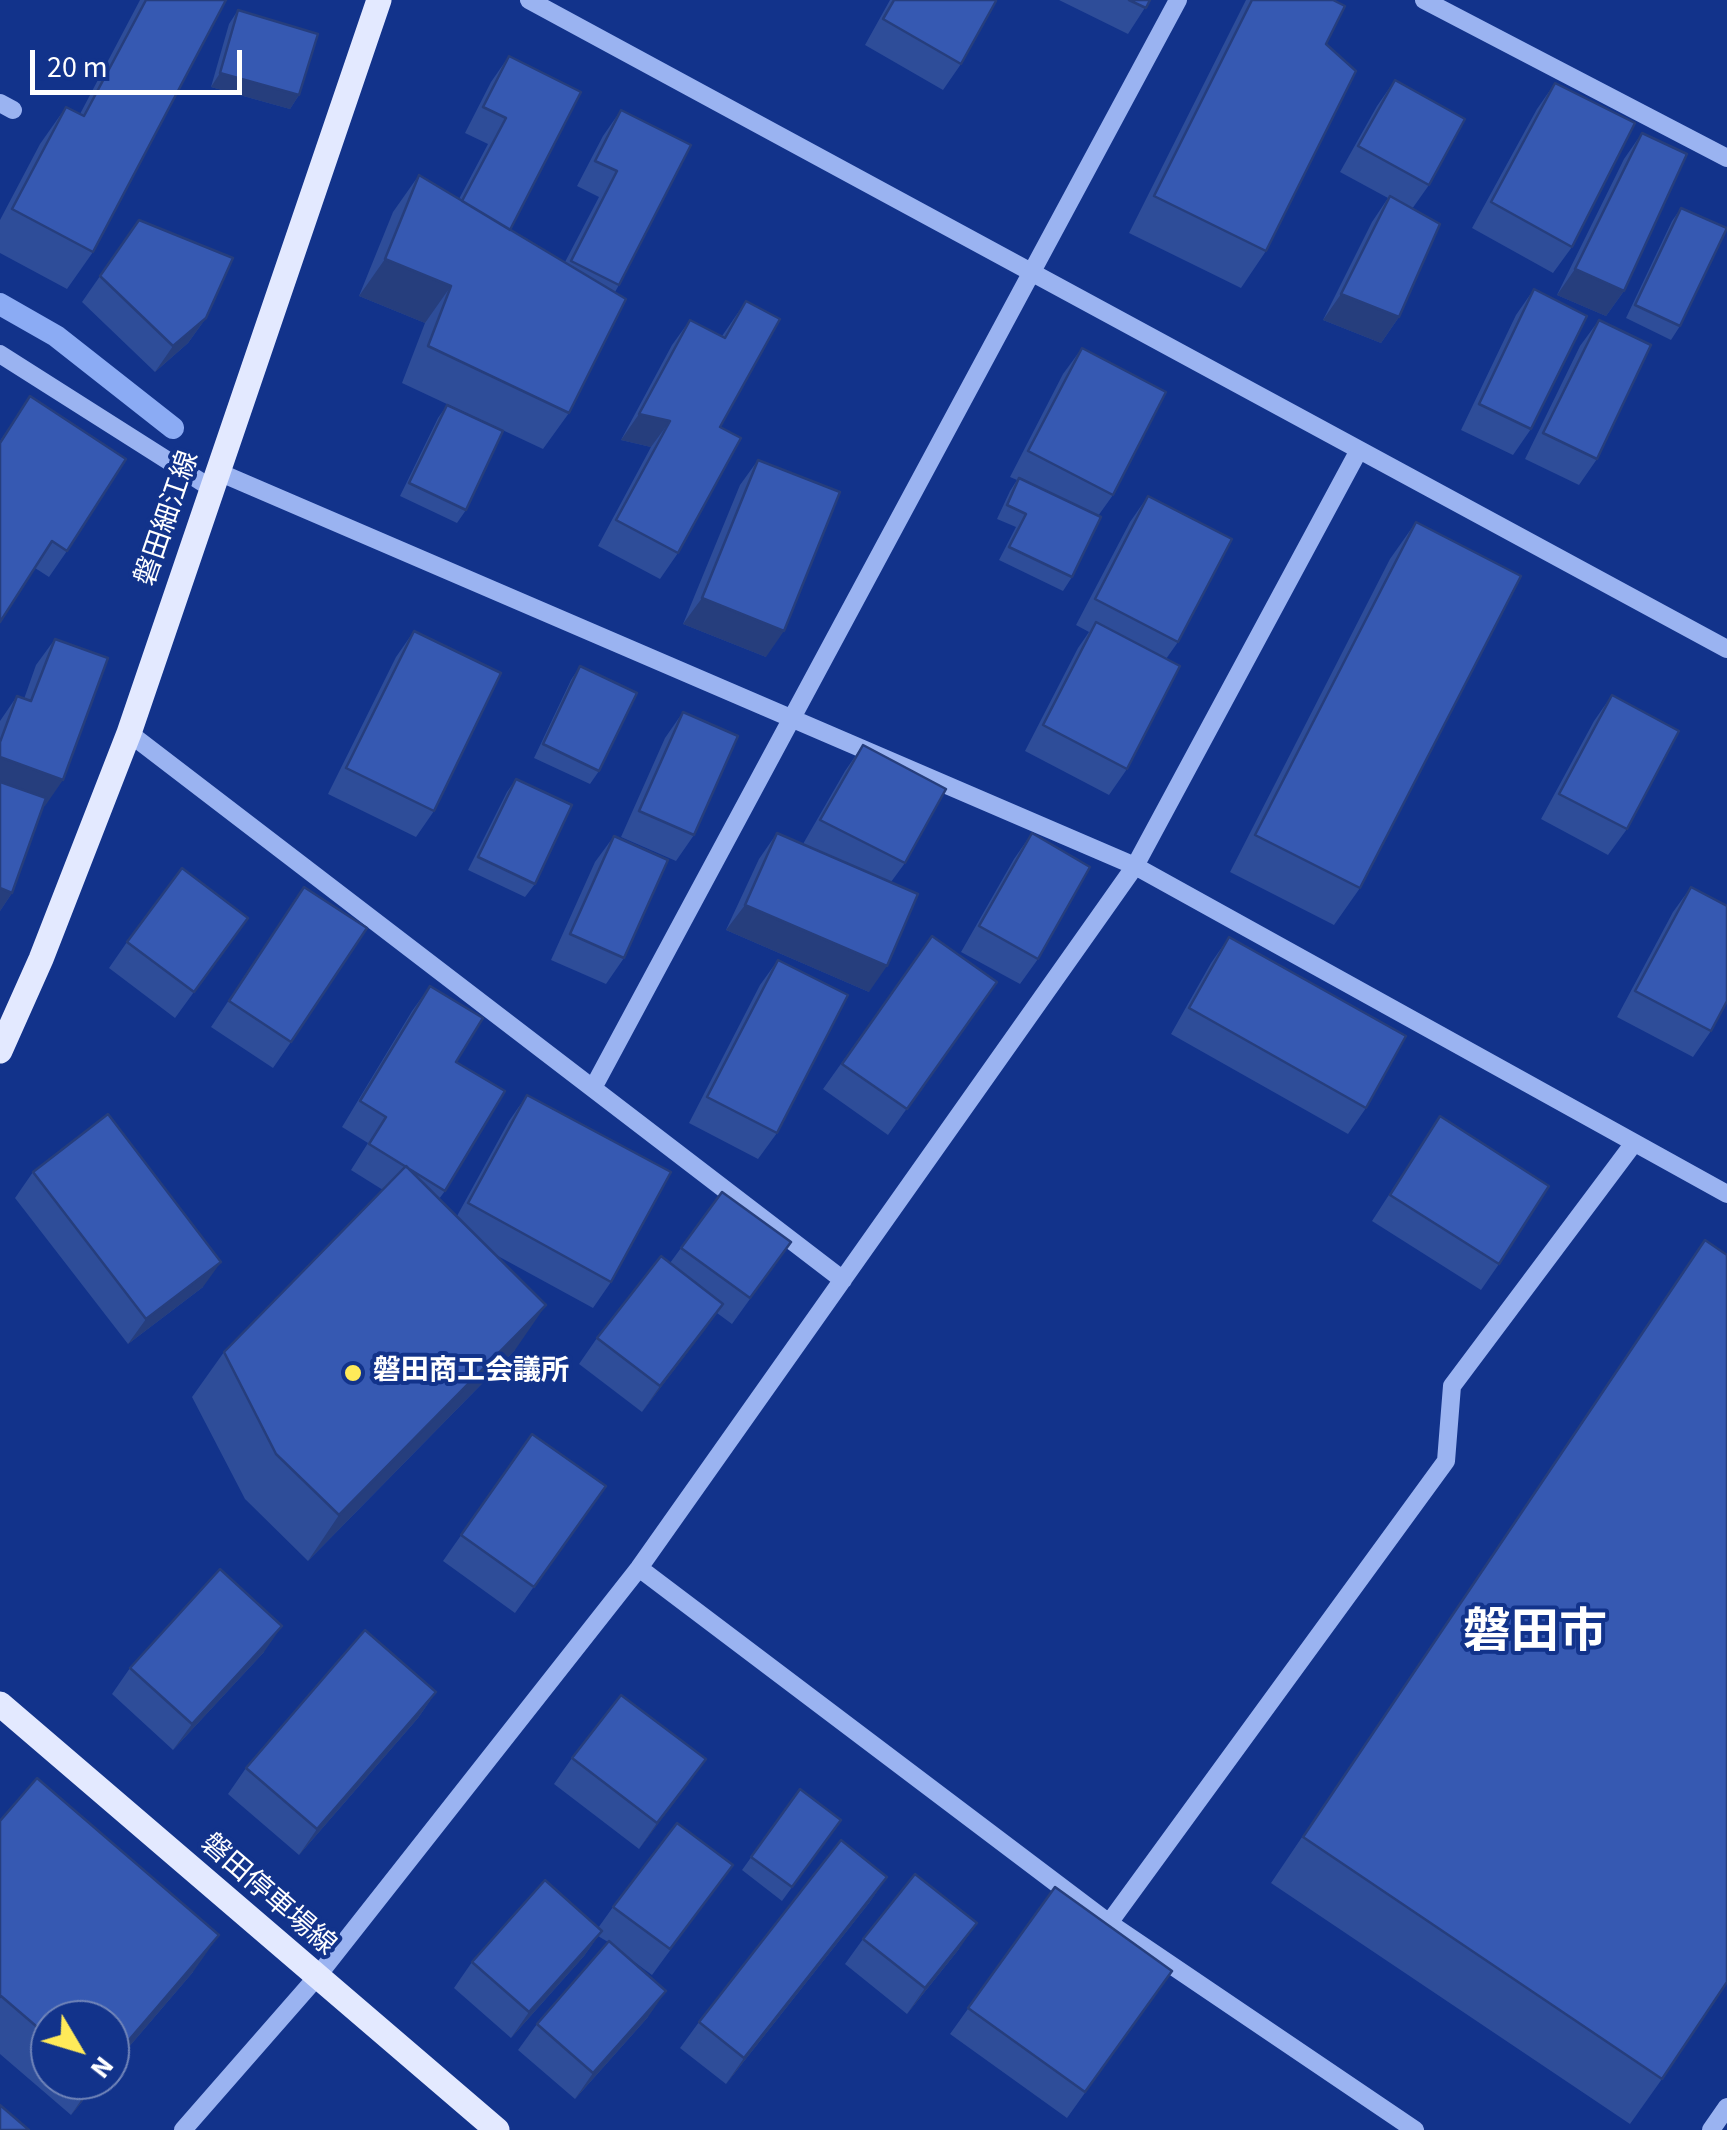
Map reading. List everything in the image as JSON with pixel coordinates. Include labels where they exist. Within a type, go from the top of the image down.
[{"type":"main road","name":"磐田細江線","points":[[0,1051],[41,959],[129,733],[379,0]]},
{"type":"main road","name":"磐田停車場線","points":[[0,1704],[497,2130]]},
{"type":"street","points":[[529,0],[1727,649]]},
{"type":"street","points":[[593,1088],[1178,0]]},
{"type":"street","points":[[1424,0],[1727,158]]},
{"type":"street","points":[[0,354],[214,479],[1135,866],[1727,1194]]},
{"type":"street","points":[[184,2130],[316,1978],[639,1568],[1135,866],[1359,450]]},
{"type":"street","points":[[129,733],[843,1280]]},
{"type":"street","points":[[1110,1923],[1446,1462],[1452,1386],[1634,1143]]},
{"type":"street","points":[[639,1568],[1110,1923],[1415,2130]]},
{"type":"street","points":[[1711,2130],[1727,2107]]},
{"type":"building","points":[[146,0],[226,0],[93,252],[12,209],[66,107],[84,116]]},
{"type":"building","points":[[894,0],[996,1],[961,64],[883,19]]},
{"type":"building","points":[[1129,0],[1150,0],[1146,8]]},
{"type":"building","points":[[1252,0],[1333,0],[1345,6],[1326,44],[1356,71],[1266,251],[1154,196]]},
{"type":"building","points":[[238,10],[318,34],[299,95],[220,73]]},
{"type":"building","points":[[509,56],[581,92],[510,230],[462,201],[506,118],[483,107]]},
{"type":"building","points":[[1395,80],[1465,119],[1429,185],[1358,146]]},
{"type":"building","points":[[1555,83],[1635,123],[1572,247],[1491,202]]},
{"type":"building","points":[[621,110],[691,145],[619,285],[571,261],[617,171],[595,161]]},
{"type":"building","points":[[1642,133],[1687,154],[1624,291],[1575,269]]},
{"type":"building","points":[[419,175],[626,299],[569,413],[428,346],[451,286],[385,259]]},
{"type":"building","points":[[1390,196],[1440,224],[1399,317],[1341,294]]},
{"type":"building","points":[[1681,208],[1727,228],[1680,326],[1635,305]]},
{"type":"building","points":[[139,220],[233,258],[206,318],[173,346],[100,276]]},
{"type":"building","points":[[1534,289],[1587,316],[1531,429],[1479,404]]},
{"type":"building","points":[[746,301],[780,319],[720,427],[741,438],[678,553],[616,520],[670,421],[639,414],[690,320],[725,338]]},
{"type":"building","points":[[1599,320],[1651,345],[1597,459],[1543,433]]},
{"type":"building","points":[[1082,348],[1166,392],[1113,495],[1028,451]]},
{"type":"building","points":[[30,396],[126,459],[67,551],[52,541],[0,622],[0,443]]},
{"type":"building","points":[[447,405],[503,431],[466,510],[409,483]]},
{"type":"building","points":[[758,460],[840,492],[784,631],[702,598]]},
{"type":"building","points":[[1019,478],[1101,517],[1072,577],[1009,547],[1026,514],[1007,505]]},
{"type":"building","points":[[1148,496],[1232,539],[1178,642],[1095,599]]},
{"type":"building","points":[[1416,522],[1521,576],[1360,888],[1255,835]]},
{"type":"building","points":[[1096,622],[1180,666],[1127,769],[1043,725]]},
{"type":"building","points":[[414,631],[501,673],[434,811],[346,768]]},
{"type":"building","points":[[55,639],[108,658],[63,780],[0,757],[0,742],[17,696],[31,701]]},
{"type":"building","points":[[580,666],[637,693],[599,771],[543,744]]},
{"type":"building","points":[[1612,695],[1679,731],[1627,829],[1559,794]]},
{"type":"building","points":[[683,712],[738,736],[694,835],[639,811]]},
{"type":"building","points":[[863,745],[946,789],[905,863],[820,820]]},
{"type":"building","points":[[516,779],[572,805],[535,884],[478,857]]},
{"type":"building","points":[[0,782],[46,798],[12,893],[0,888]]},
{"type":"building","points":[[777,833],[918,894],[887,966],[745,905]]},
{"type":"building","points":[[1032,833],[1090,867],[1038,959],[979,926]]},
{"type":"building","points":[[614,836],[668,860],[624,958],[570,934]]},
{"type":"building","points":[[182,868],[248,918],[194,992],[127,942]]},
{"type":"building","points":[[304,887],[367,928],[291,1042],[229,1001]]},
{"type":"building","points":[[1691,887],[1727,906],[1727,1001],[1711,1031],[1635,991]]},
{"type":"building","points":[[932,936],[997,982],[907,1109],[842,1064]]},
{"type":"building","points":[[1229,937],[1406,1036],[1366,1108],[1189,1008]]},
{"type":"building","points":[[778,960],[848,995],[777,1133],[707,1097]]},
{"type":"building","points":[[430,986],[483,1018],[456,1062],[505,1091],[445,1191],[369,1144],[386,1117],[360,1101]]},
{"type":"building","points":[[527,1095],[671,1172],[611,1282],[468,1203]]},
{"type":"building","points":[[108,1114],[221,1262],[146,1319],[33,1172]]},
{"type":"building","points":[[1440,1116],[1549,1186],[1499,1264],[1390,1195]]},
{"type":"building","name":"磐田商工会議所","points":[[406,1166],[546,1305],[339,1515],[276,1454],[224,1352]]},
{"type":"building","points":[[722,1192],[791,1242],[750,1298],[681,1248]]},
{"type":"building","points":[[1705,1240],[1727,1255],[1727,1982],[1662,2079],[1303,1837]]},
{"type":"building","points":[[661,1256],[723,1304],[660,1386],[597,1338]]},
{"type":"building","points":[[532,1434],[606,1486],[534,1587],[461,1535]]},
{"type":"building","points":[[220,1569],[282,1626],[192,1724],[130,1668]]},
{"type":"building","points":[[365,1630],[436,1692],[317,1829],[246,1768]]},
{"type":"building","points":[[621,1695],[706,1759],[657,1823],[572,1758]]},
{"type":"building","points":[[37,1778],[219,1935],[130,2039],[130,2000],[30,2000],[30,2021],[0,1997],[0,1821]]},
{"type":"building","points":[[800,1789],[841,1820],[792,1887],[751,1857]]},
{"type":"building","points":[[677,1823],[733,1865],[670,1949],[613,1907]]},
{"type":"building","points":[[841,1840],[887,1877],[744,2058],[699,2022]]},
{"type":"building","points":[[915,1874],[977,1923],[925,1988],[863,1939]]},
{"type":"building","points":[[545,1880],[602,1931],[529,2012],[472,1962]]},
{"type":"building","points":[[1055,1887],[1172,1971],[1085,2092],[968,2008]]},
{"type":"building","points":[[609,1941],[666,1991],[593,2073],[537,2024]]},
{"type":"building","points":[[0,2105],[29,2130],[0,2130]]},
{"type":"waterway","points":[[0,304],[56,336],[173,428]]},
{"type":"place","name":"磐田商工会議所","points":[[353,1373]]},
{"type":"district","name":"磐田市","points":[[1535,1636]]}]
